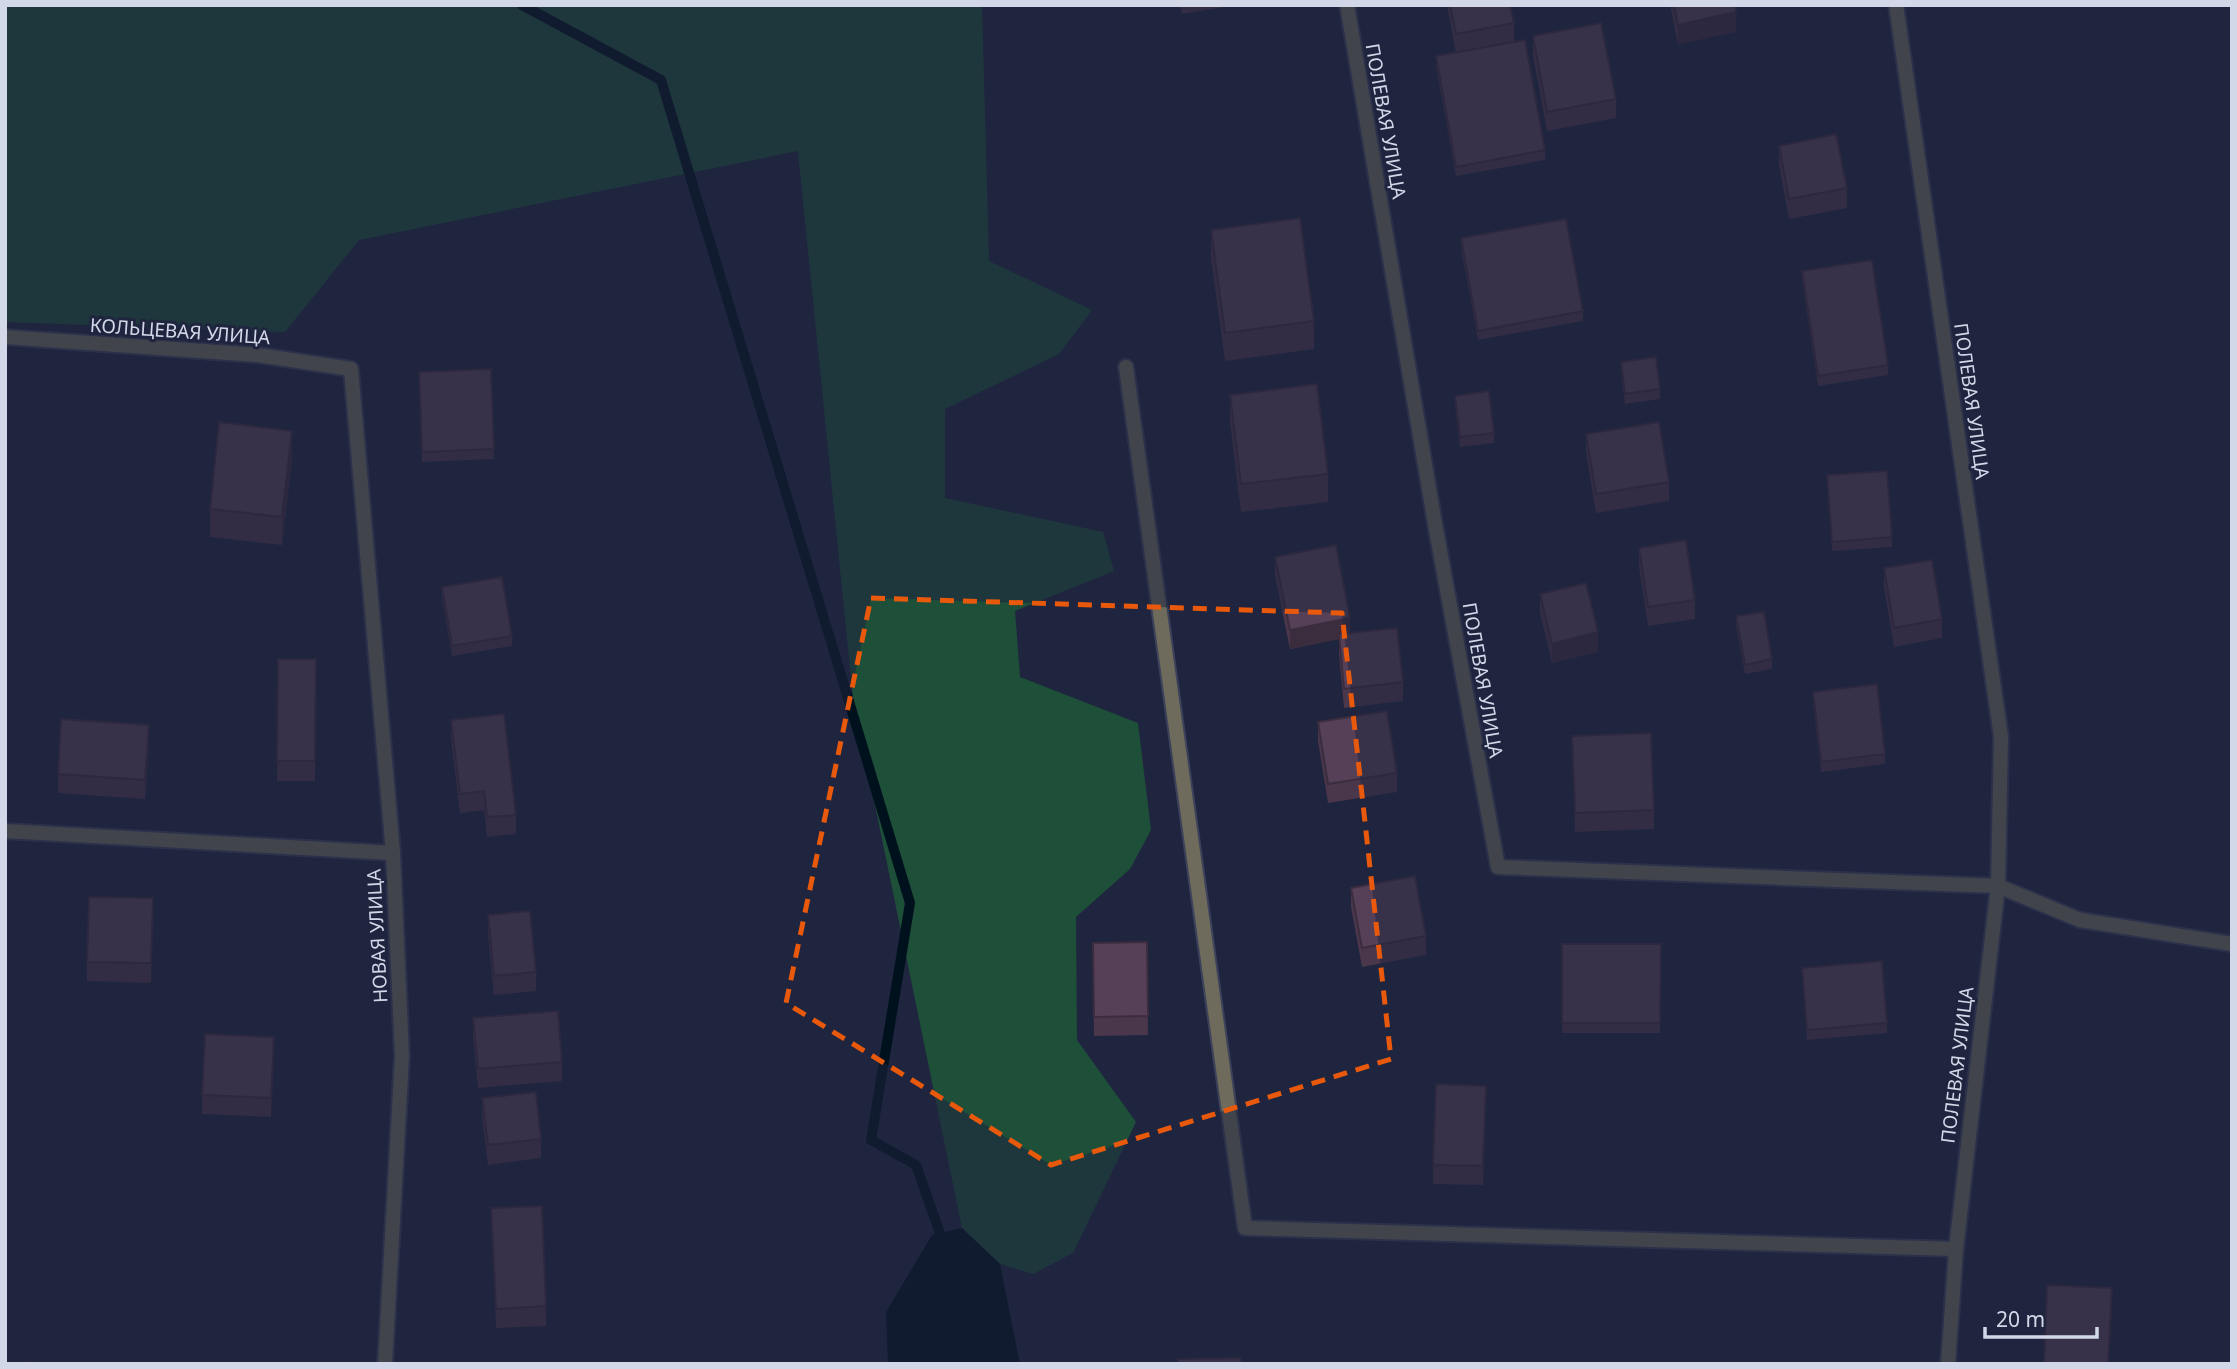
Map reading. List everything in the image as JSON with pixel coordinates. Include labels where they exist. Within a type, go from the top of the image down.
[{"type":"street","name":"ПОЛЕВАЯ УЛИЦА","points":[[1347,5],[1435,524],[1498,867],[1998,886],[2080,920],[2232,944]]},
{"type":"street","name":"ПОЛЕВАЯ УЛИЦА","points":[[1896,5],[2001,737],[1998,886],[1956,1249],[1948,1364]]},
{"type":"street","name":"КОЛЬЦЕВАЯ УЛИЦА","points":[[5,337],[258,355],[351,369],[393,853]]},
{"type":"street","points":[[1126,368],[1245,1228],[1956,1249]]},
{"type":"street","name":"НОВАЯ УЛИЦА","points":[[5,831],[393,853],[402,1056],[385,1364]]},
{"type":"highlighted area","points":[[871,598],[1342,613],[1391,1059],[1051,1165],[786,1003]]},
{"type":"green space","points":[[5,5],[982,5],[989,261],[1092,310],[1059,354],[945,409],[945,498],[1103,532],[1114,571],[1015,611],[1020,677],[1138,723],[1151,830],[1130,869],[1076,917],[1077,1040],[1136,1122],[1073,1253],[1033,1274],[1000,1264],[962,1228],[853,698],[798,151],[359,240],[285,332],[5,322]]},
{"type":"water","points":[[962,1228],[1000,1264],[1020,1364],[888,1364],[886,1312],[932,1235]]},
{"type":"building","points":[[1450,5],[1510,5],[1514,23],[1456,34]]},
{"type":"building","points":[[1674,5],[1735,5],[1736,12],[1678,25]]},
{"type":"building","points":[[1601,23],[1616,99],[1547,112],[1533,36]]},
{"type":"building","points":[[1525,40],[1545,150],[1456,167],[1436,56]]},
{"type":"building","points":[[1836,134],[1847,188],[1789,199],[1779,146]]},
{"type":"building","points":[[1300,218],[1314,321],[1225,333],[1211,230]]},
{"type":"building","points":[[1566,219],[1583,311],[1478,331],[1461,238]]},
{"type":"building","points":[[1872,260],[1888,365],[1818,376],[1802,271]]},
{"type":"building","points":[[1656,357],[1660,389],[1625,394],[1621,362]]},
{"type":"building","points":[[491,369],[494,449],[422,452],[419,372]]},
{"type":"building","points":[[1317,384],[1328,474],[1241,484],[1230,395]]},
{"type":"building","points":[[1489,391],[1494,433],[1460,437],[1455,396]]},
{"type":"building","points":[[219,422],[292,431],[282,517],[210,509]]},
{"type":"building","points":[[1659,422],[1669,482],[1596,494],[1586,434]]},
{"type":"building","points":[[1887,471],[1892,537],[1832,542],[1827,475]]},
{"type":"building","points":[[1686,540],[1695,600],[1648,607],[1639,548]]},
{"type":"building","points":[[1336,545],[1350,618],[1290,630],[1275,557]]},
{"type":"building","points":[[1932,560],[1942,619],[1894,628],[1884,568]]},
{"type":"building","points":[[502,577],[512,636],[452,646],[442,587]]},
{"type":"building","points":[[1586,583],[1598,632],[1552,644],[1540,594]]},
{"type":"building","points":[[1764,612],[1772,659],[1745,665],[1736,616]]},
{"type":"building","points":[[1397,628],[1403,682],[1344,689],[1339,634]]},
{"type":"building","points":[[278,659],[316,659],[315,761],[277,761]]},
{"type":"building","points":[[1877,684],[1885,754],[1821,762],[1813,692]]},
{"type":"building","points":[[1387,711],[1397,773],[1328,784],[1318,722]]},
{"type":"building","points":[[504,714],[516,815],[487,817],[484,791],[460,794],[451,720]]},
{"type":"building","points":[[61,719],[149,725],[145,780],[58,774]]},
{"type":"building","points":[[1651,733],[1654,810],[1575,813],[1572,736]]},
{"type":"building","points":[[1415,876],[1426,936],[1362,948],[1351,888]]},
{"type":"building","points":[[89,897],[153,898],[151,963],[87,962]]},
{"type":"building","points":[[530,911],[536,972],[494,976],[488,915]]},
{"type":"building","points":[[1147,942],[1148,1016],[1094,1017],[1093,943]]},
{"type":"building","points":[[1562,944],[1661,944],[1660,1023],[1562,1023]]},
{"type":"building","points":[[1882,961],[1887,1023],[1807,1030],[1802,968]]},
{"type":"building","points":[[558,1011],[562,1062],[478,1069],[473,1018]]},
{"type":"building","points":[[205,1034],[274,1037],[271,1098],[202,1095]]},
{"type":"building","points":[[1436,1084],[1486,1086],[1483,1166],[1433,1165]]},
{"type":"building","points":[[536,1092],[541,1139],[488,1145],[482,1098]]},
{"type":"building","points":[[542,1206],[546,1306],[496,1309],[491,1208]]},
{"type":"building","points":[[2047,1285],[2112,1288],[2108,1364],[2044,1364]]},
{"type":"building","points":[[1241,1358],[1241,1364],[1178,1364],[1178,1359]]},
{"type":"waterway","points":[[522,5],[661,80],[910,903],[871,1140],[916,1165],[944,1245]]}]
